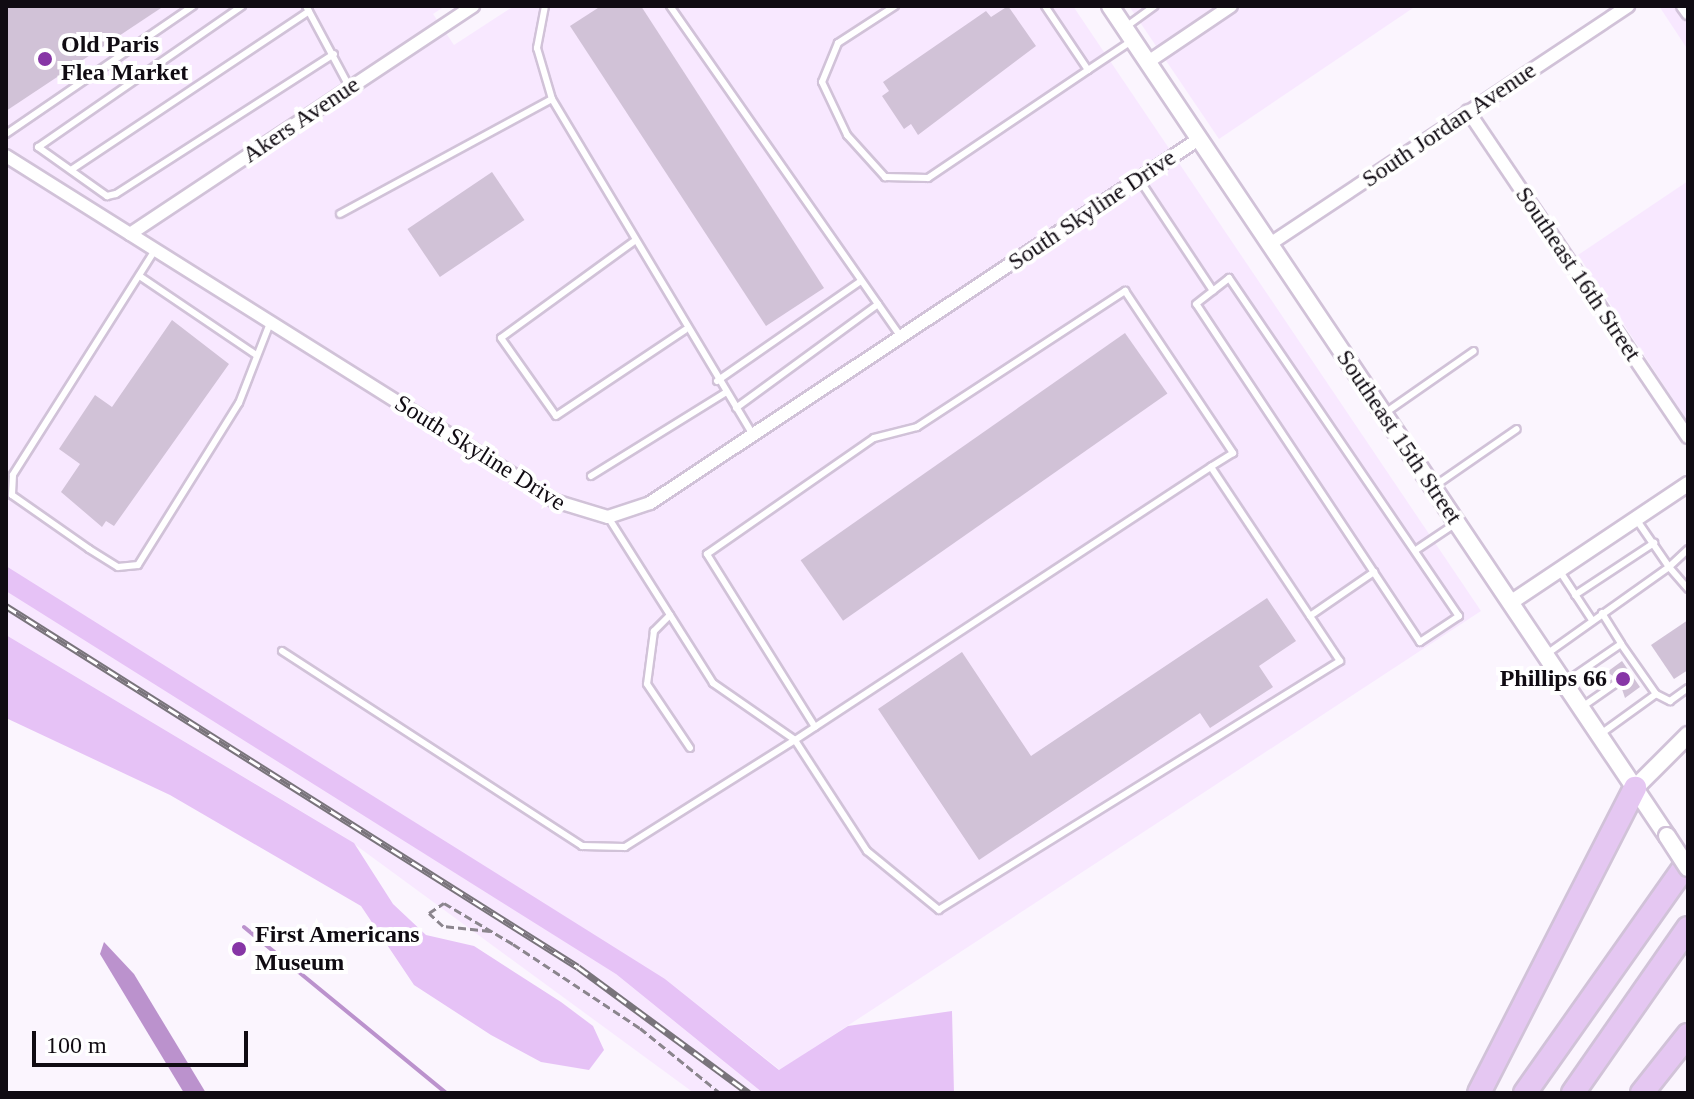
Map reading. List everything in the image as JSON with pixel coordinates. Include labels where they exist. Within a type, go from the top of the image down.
[{"type":"highway","points":[[1479,1093],[1635,788]]},
{"type":"highway","points":[[1525,1093],[1688,862]]},
{"type":"highway","points":[[1573,1093],[1688,928]]},
{"type":"highway","points":[[1642,1093],[1688,1035]]},
{"type":"main road","name":"Southeast 15th Street","points":[[1110,6],[1688,868]]},
{"type":"main road","points":[[1635,788],[1688,735]]},
{"type":"street","name":"Akers Avenue","points":[[130,234],[473,6]]},
{"type":"street","points":[[1148,62],[1231,6]]},
{"type":"street","name":"South Jordan Avenue","points":[[1270,244],[1628,6]]},
{"type":"street","points":[[1683,6],[1688,13]]},
{"type":"street","name":"Southeast 16th Street","points":[[1468,111],[1688,437]]},
{"type":"street","name":"South Skyline Drive","points":[[6,156],[555,501],[608,517],[650,503],[1199,139]]},
{"type":"street","points":[[1510,603],[1688,484]]},
{"type":"lane","points":[[6,134],[193,6]]},
{"type":"lane","points":[[242,6],[38,147],[107,196],[116,194],[334,54]]},
{"type":"lane","points":[[545,6],[537,48],[552,99],[685,330],[753,435]]},
{"type":"lane","points":[[670,6],[901,337]]},
{"type":"lane","points":[[895,6],[838,43],[822,82],[847,135],[885,177],[928,178],[1088,70],[1155,6]]},
{"type":"lane","points":[[1045,6],[1088,70]]},
{"type":"lane","points":[[71,170],[307,8],[350,88]]},
{"type":"lane","points":[[340,214],[552,99]]},
{"type":"lane","points":[[1139,179],[1213,291]]},
{"type":"lane","points":[[633,242],[501,338],[556,416],[685,330]]},
{"type":"lane","points":[[155,250],[141,277],[13,475],[12,495],[89,549],[118,567],[138,565],[239,403],[270,323]]},
{"type":"lane","points":[[141,277],[256,355]]},
{"type":"lane","points":[[1229,278],[1416,550],[1459,616],[1420,642],[1196,304],[1229,278]]},
{"type":"lane","points":[[717,381],[861,281]]},
{"type":"lane","points":[[282,651],[582,846],[625,847],[795,740],[815,727],[1211,467],[1233,453],[1125,291],[917,427],[874,438],[707,554],[815,727]]},
{"type":"lane","points":[[736,408],[878,304]]},
{"type":"lane","points":[[1384,414],[1474,351]]},
{"type":"lane","points":[[591,476],[725,393]]},
{"type":"lane","points":[[1433,487],[1517,429]]},
{"type":"lane","points":[[608,517],[713,683],[795,740],[867,851],[939,910],[1340,661],[1211,467]]},
{"type":"lane","points":[[1636,519],[1688,589]]},
{"type":"lane","points":[[1416,550],[1457,523]]},
{"type":"lane","points":[[1575,595],[1654,543]]},
{"type":"lane","points":[[1545,655],[1669,567],[1688,549]]},
{"type":"lane","points":[[1559,570],[1592,620]]},
{"type":"lane","points":[[1310,616],[1374,572]]},
{"type":"lane","points":[[1602,613],[1656,694],[1670,701],[1688,688]]},
{"type":"lane","points":[[670,615],[654,631],[647,684],[690,748]]},
{"type":"lane","points":[[1563,683],[1621,644]]},
{"type":"lane","points":[[1630,674],[1638,668]]},
{"type":"lane","points":[[1580,708],[1615,684]]},
{"type":"lane","points":[[1599,735],[1656,694]]},
{"type":"path","points":[[490,931],[443,926],[429,913],[444,903],[490,931],[640,1028],[720,1093]]},
{"type":"shaded area","points":[[6,6],[445,6],[433,14],[454,45],[514,6],[1073,6],[1481,611],[780,1070],[665,979],[616,974],[763,1093],[694,1093],[346,838],[6,635]]},
{"type":"shaded area","points":[[1129,6],[1416,6],[1219,139]]},
{"type":"shaded area","points":[[1659,6],[1688,6],[1688,50]]},
{"type":"shaded area","points":[[1688,181],[1688,422],[1578,255]]},
{"type":"shaded area","points":[[6,566],[665,979],[779,1070],[848,1026],[952,1011],[954,1093],[763,1093],[616,974],[6,591]]},
{"type":"shaded area","points":[[6,635],[354,843],[393,904],[426,935],[474,946],[561,1002],[593,1026],[604,1050],[589,1070],[541,1062],[491,1035],[414,985],[361,906],[170,795],[6,718]]},
{"type":"shaded area","points":[[104,942],[134,974],[206,1093],[184,1093],[100,954]]},
{"type":"building","name":"Old Paris Flea Market","points":[[6,6],[164,6],[6,111]]},
{"type":"building","points":[[601,6],[641,6],[824,288],[766,326],[570,26]]},
{"type":"building","points":[[1008,6],[1036,46],[918,135],[911,124],[904,129],[882,96],[889,91],[883,82],[986,11],[991,17]]},
{"type":"building","points":[[492,172],[524,220],[440,277],[407,229]]},
{"type":"building","points":[[172,320],[229,364],[114,526],[106,521],[102,527],[61,492],[80,464],[59,449],[95,395],[112,407]]},
{"type":"building","points":[[1125,333],[1167,394],[843,621],[801,560]]},
{"type":"building","points":[[1267,598],[1296,641],[1259,666],[1273,687],[1210,728],[1200,713],[979,860],[878,709],[962,652],[1031,756]]},
{"type":"building","points":[[1688,620],[1688,670],[1674,679],[1651,645]]},
{"type":"building","name":"Phillips 66","points":[[1622,661],[1640,687],[1625,698],[1619,680],[1607,672]]},
{"type":"waterway","points":[[244,927],[446,1093]]},
{"type":"railway","points":[[6,606],[578,967],[749,1093]]},
{"type":"place","name":"Old Paris Flea Market","points":[[45,59]]},
{"type":"place","name":"Phillips 66","points":[[1623,679]]},
{"type":"place","name":"First Americans Museum","points":[[239,949]]}]
